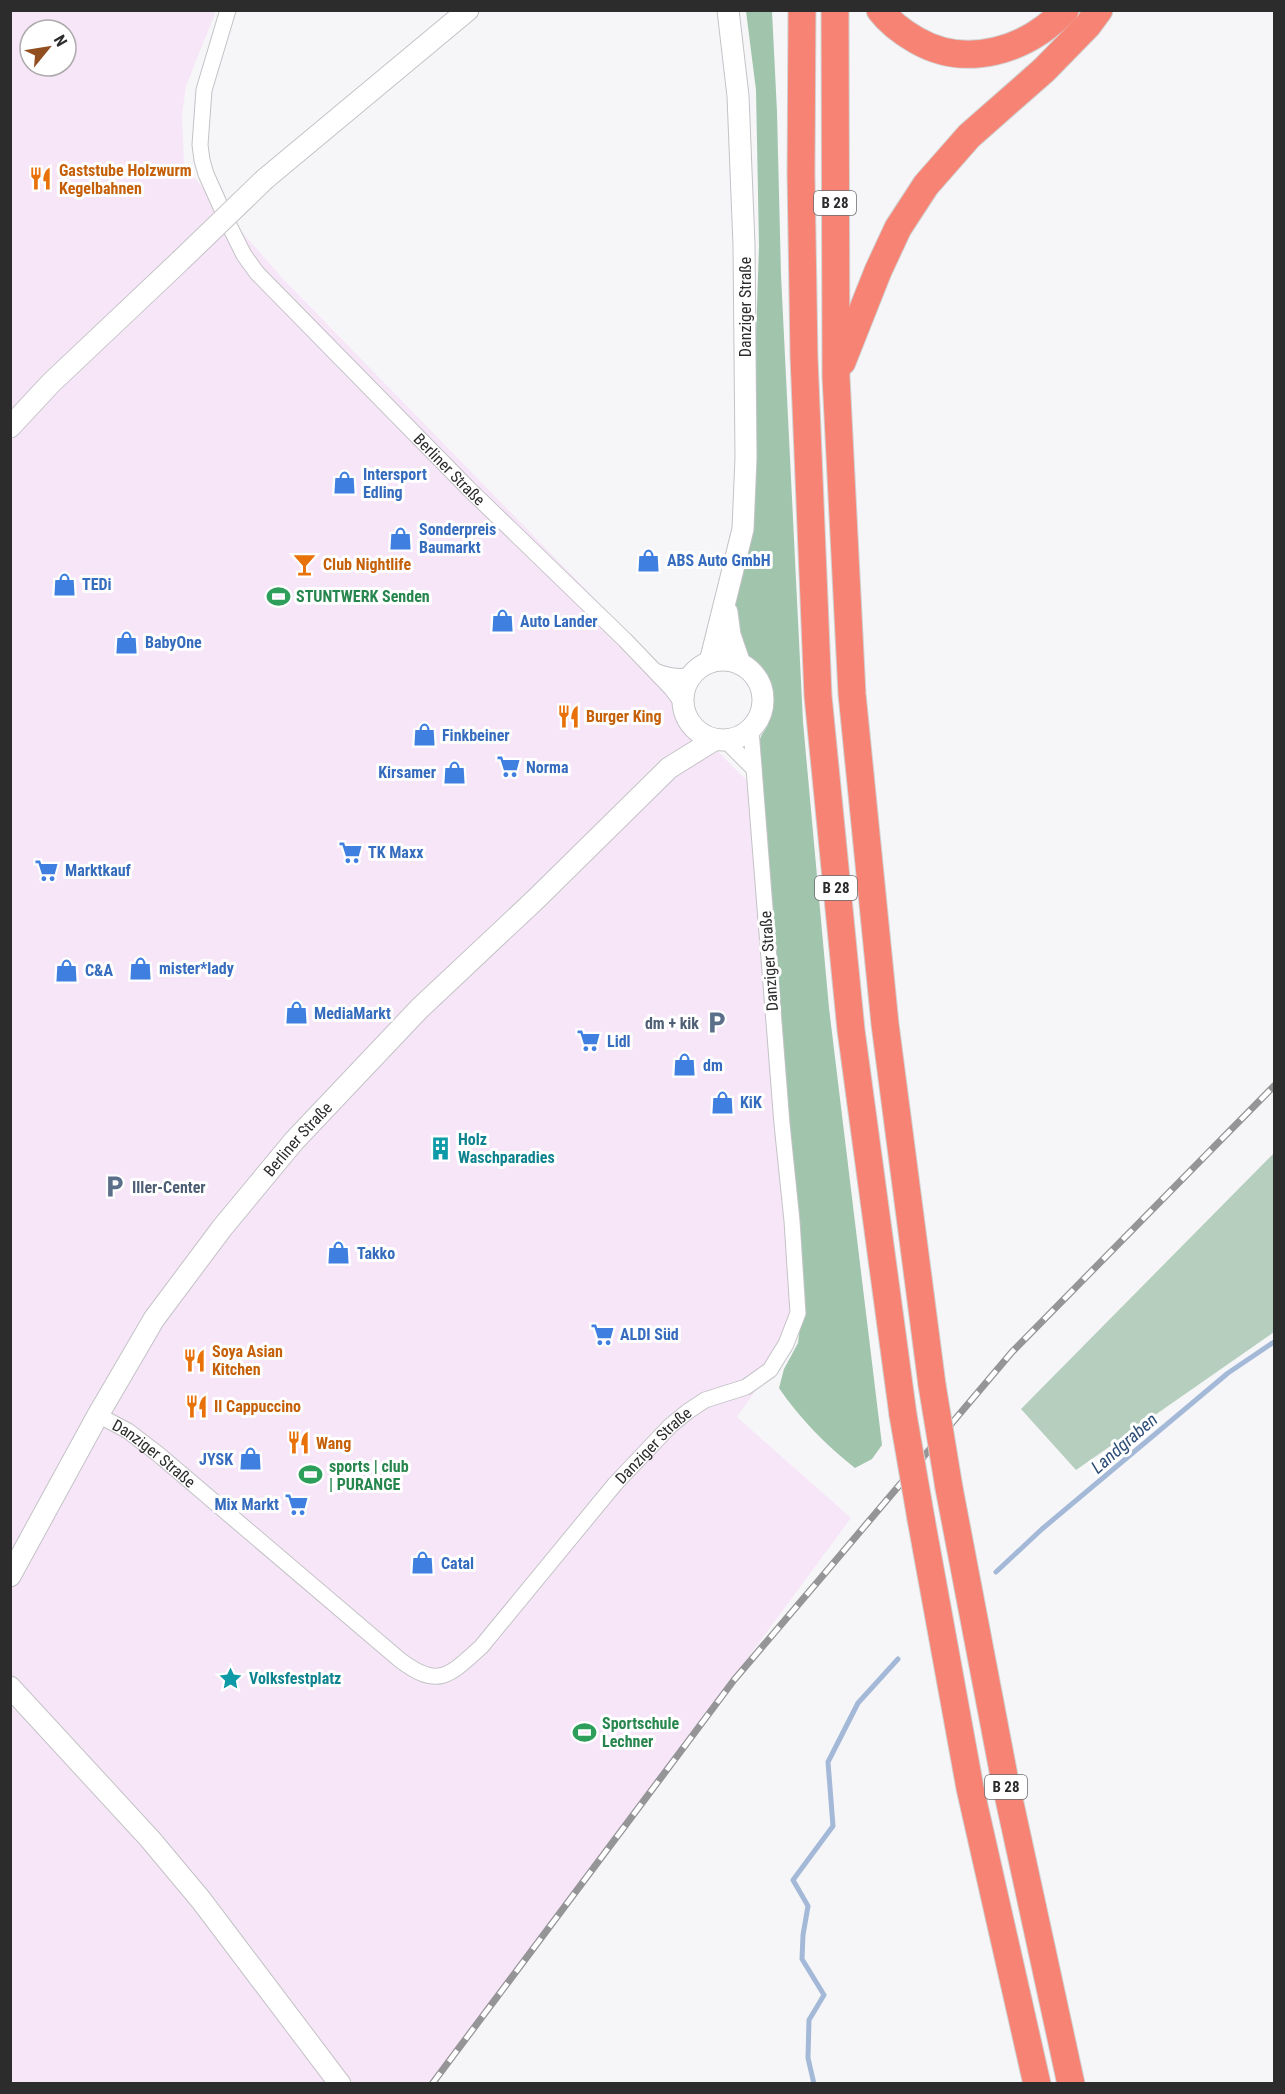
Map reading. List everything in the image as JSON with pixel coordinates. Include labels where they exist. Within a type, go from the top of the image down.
[{"type":"highway","name":"B 28","points":[[802,10],[801,174],[804,357],[818,696],[851,1030],[903,1415],[921,1519],[970,1788],[1037,2084]]},
{"type":"highway","name":"B 28","points":[[835,10],[837,377],[852,694],[885,1024],[932,1385],[948,1488],[1004,1776],[1071,2084]]},
{"type":"highway","points":[[880,10],[902,32],[925,45],[951,54],[975,55],[996,52],[1018,44],[1039,33],[1065,10]]},
{"type":"highway","points":[[837,377],[882,260],[897,228],[926,185],[969,136],[1044,70],[1088,25],[1099,10]]},
{"type":"street","name":"Berliner Straße","points":[[228,10],[204,90],[200,146],[206,174],[249,263],[469,489],[656,671],[686,713],[669,768]]},
{"type":"street","points":[[10,427],[51,383],[265,179],[468,10]]},
{"type":"street","name":"Danziger Straße","points":[[710,662],[743,529],[746,458],[744,233],[738,96],[728,10]]},
{"type":"street","name":"Danziger Straße","points":[[98,1415],[128,1431],[158,1454],[400,1660],[414,1671],[431,1677],[443,1676],[455,1669],[481,1647],[615,1484],[670,1426],[705,1400],[746,1387],[770,1370],[786,1344],[798,1313],[750,730],[758,720],[763,707],[763,694],[759,682],[751,671],[740,664],[730,635],[726,602]]},
{"type":"street","points":[[740,664],[725,660],[710,662],[700,667],[692,675],[684,690],[686,713],[700,733],[720,740],[754,769]]},
{"type":"street","points":[[656,671],[667,676],[692,675]]},
{"type":"street","points":[[720,740],[739,737],[750,730]]},
{"type":"street","name":"Berliner Straße","points":[[10,1576],[98,1415],[154,1319],[222,1228],[294,1141],[419,1008],[536,899],[669,768],[720,740]]},
{"type":"street","points":[[10,1687],[150,1839],[201,1900],[340,2084]]},
{"type":"shaded area","points":[[11,11],[216,11],[186,86],[182,115],[184,166],[284,280],[684,690],[689,722],[755,789],[798,1313],[770,1370],[737,1417],[851,1518],[434,2083],[11,2084]]},
{"type":"green space","points":[[746,11],[772,11],[781,275],[803,722],[829,1008],[882,1445],[872,1459],[855,1468],[814,1431],[779,1388],[784,1369],[798,1343],[802,1311],[758,763],[760,739],[772,714],[772,707],[769,692],[749,669],[733,600],[749,542],[759,246],[756,90]]},
{"type":"green space","points":[[1274,1153],[1274,1332],[1076,1470],[1021,1409]]},
{"type":"waterway","name":"Landgraben","points":[[996,1572],[1042,1529],[1228,1373],[1274,1342]]},
{"type":"waterway","name":"Landgraben","points":[[814,2084],[808,2058],[809,2020],[824,1995],[802,1959],[808,1906],[793,1880],[833,1826],[828,1762],[858,1703],[898,1659]]},
{"type":"railway","points":[[432,2084],[734,1680],[1012,1352],[1274,1086]]},
{"type":"place","name":"Gaststube Holzwurm Kegelbahnen","points":[[41,179]]},
{"type":"place","name":"Intersport Edling","points":[[345,483]]},
{"type":"place","name":"Sonderpreis Baumarkt","points":[[401,538]]},
{"type":"place","name":"ABS Auto GmbH","points":[[649,560]]},
{"type":"place","name":"Club Nightlife","points":[[305,564]]},
{"type":"place","name":"TEDi","points":[[64,584]]},
{"type":"place","name":"STUNTWERK Senden","points":[[278,596]]},
{"type":"place","name":"Auto Lander","points":[[502,621]]},
{"type":"place","name":"BabyOne","points":[[127,642]]},
{"type":"place","name":"Burger King","points":[[568,716]]},
{"type":"place","name":"Finkbeiner","points":[[424,735]]},
{"type":"place","name":"Norma","points":[[508,767]]},
{"type":"place","name":"Kirsamer","points":[[454,772]]},
{"type":"place","name":"TK Maxx","points":[[350,852]]},
{"type":"place","name":"Marktkauf","points":[[47,870]]},
{"type":"place","name":"mister*lady","points":[[141,968]]},
{"type":"place","name":"C&A","points":[[67,970]]},
{"type":"place","name":"MediaMarkt","points":[[296,1013]]},
{"type":"place","name":"dm + kik","points":[[717,1023]]},
{"type":"place","name":"Lidl","points":[[589,1041]]},
{"type":"place","name":"dm","points":[[685,1065]]},
{"type":"place","name":"KiK","points":[[722,1102]]},
{"type":"place","name":"Holz Waschparadies","points":[[440,1148]]},
{"type":"place","name":"Iller-Center","points":[[114,1187]]},
{"type":"place","name":"Takko","points":[[339,1253]]},
{"type":"place","name":"ALDI Süd","points":[[602,1334]]},
{"type":"place","name":"Soya Asian Kitchen","points":[[194,1360]]},
{"type":"place","name":"Il Cappuccino","points":[[196,1406]]},
{"type":"place","name":"Wang","points":[[298,1443]]},
{"type":"place","name":"JYSK","points":[[251,1459]]},
{"type":"place","name":"sports | club | PURANGE","points":[[311,1475]]},
{"type":"place","name":"Mix Markt","points":[[297,1504]]},
{"type":"place","name":"Catal","points":[[423,1563]]},
{"type":"place","name":"Volksfestplatz","points":[[231,1678]]},
{"type":"place","name":"Sportschule Lechner","points":[[584,1732]]}]
